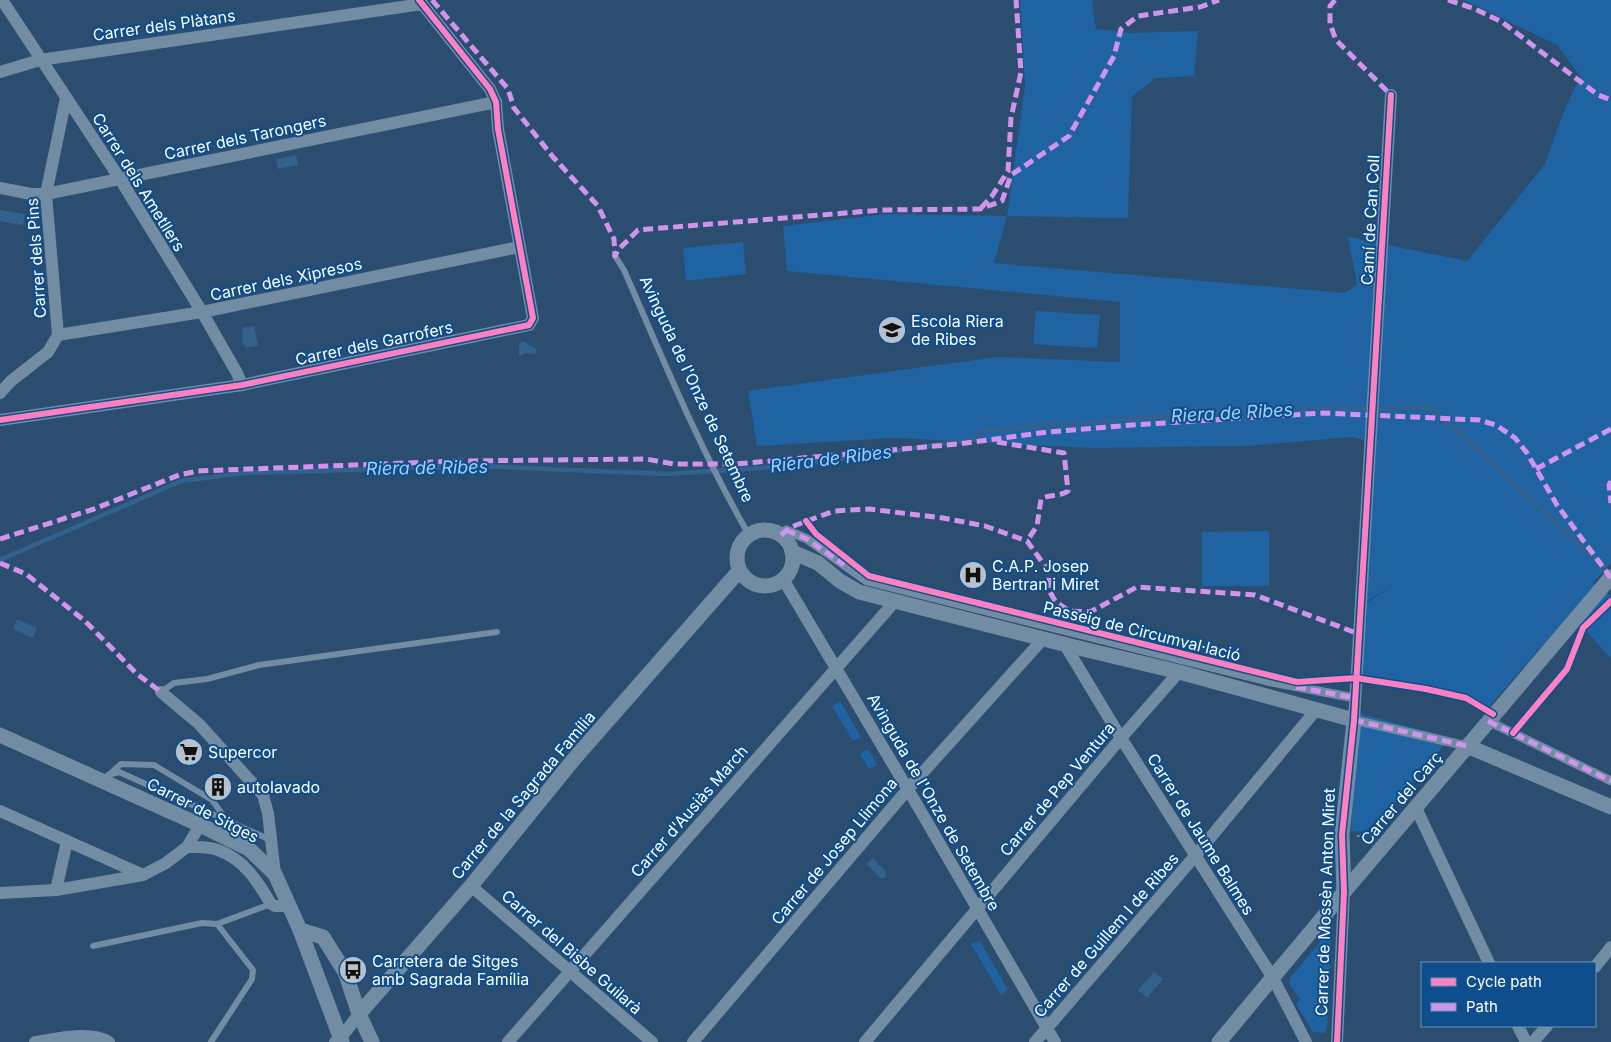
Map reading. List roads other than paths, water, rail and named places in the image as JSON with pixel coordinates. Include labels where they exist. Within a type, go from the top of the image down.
[{"type":"street","name":"Carrer dels Ametllers","points":[[2,0],[120,179],[202,312],[242,385]]},
{"type":"street","name":"Carrer dels Plàtans","points":[[0,72],[40,60],[420,2]]},
{"type":"street","points":[[420,2],[490,89],[496,102]]},
{"type":"street","name":"Camí de Can Coll","points":[[1366,524],[1391,95]]},
{"type":"street","name":"Carrer dels Pins","points":[[0,393],[11,381],[48,352],[58,335],[46,194],[66,98]]},
{"type":"street","name":"Carrer dels Tarongers","points":[[0,188],[31,194],[46,194],[496,102]]},
{"type":"street","name":"Carrer dels Garrofers","points":[[0,420],[242,385],[529,325],[533,318],[498,129],[496,102]]},
{"type":"street","name":"Carrer dels Xipresos","points":[[58,335],[202,312],[519,247]]},
{"type":"street","name":"Carrer de Mossèn Anton Miret","points":[[1337,1042],[1344,892],[1342,835],[1354,720],[1366,524]]},
{"type":"street","points":[[771,530],[781,535],[788,542],[792,552],[792,565],[789,572],[775,584],[763,586],[755,584],[745,578],[740,571],[738,552],[743,540],[757,531],[771,530]]},
{"type":"street","name":"Passeig de Circumval·lació","points":[[786,530],[807,540],[867,580],[1267,681],[1355,698]]},
{"type":"street","name":"Passeig de Circumval·lació","points":[[792,552],[818,563],[840,582],[859,592],[1179,672],[1354,720],[1467,746],[1611,807]]},
{"type":"street","name":"Carrer de la Sagrada Família","points":[[339,1041],[359,1014],[471,886],[574,759],[740,571]]},
{"type":"street","name":"Carrer del Carç","points":[[1219,1042],[1611,577]]},
{"type":"street","name":"Avinguda de l'Onze de Setembre","points":[[783,579],[1055,1042]]},
{"type":"street","name":"Carrer d'Ausiàs March","points":[[508,1042],[890,607],[892,601]]},
{"type":"street","name":"Carrer de Josep Llimona","points":[[693,1042],[908,789],[1043,639]]},
{"type":"street","name":"Carrer de Jaume Balmes","points":[[1065,645],[1121,738],[1273,978],[1306,1042]]},
{"type":"street","name":"Carrer de Pep Ventura","points":[[865,1042],[1121,738],[1179,672]]},
{"type":"street","points":[[161,692],[199,724],[263,795],[268,813],[275,874]]},
{"type":"street","name":"Carrer de Guillem I de Ribes","points":[[1035,1042],[1195,856],[1316,710]]},
{"type":"street","points":[[1491,718],[1611,781]]},
{"type":"street","name":"Carrer de Sitges","points":[[0,735],[107,778],[249,849],[275,874],[300,930],[339,1041]]},
{"type":"street","points":[[1416,808],[1489,962]]},
{"type":"street","points":[[0,811],[143,875]]},
{"type":"street","points":[[0,893],[56,890],[143,875],[166,863],[187,847],[200,825]]},
{"type":"street","points":[[56,890],[67,841]]},
{"type":"street","points":[[187,847],[217,849],[235,858],[257,880],[271,904],[275,906],[289,906]]},
{"type":"street","name":"Carrer del Bisbe Guilarà","points":[[471,886],[652,1042]]},
{"type":"street","points":[[300,930],[323,937],[345,972],[359,1014],[372,1042]]},
{"type":"street","points":[[1596,966],[1611,947]]},
{"type":"street","points":[[1518,1027],[1526,1042]]},
{"type":"street","points":[[1534,1042],[1546,1027]]},
{"type":"street","points":[[35,1042],[69,1036],[103,1038],[109,1042]]},
{"type":"lane","name":"Avinguda de l'Onze de Setembre","points":[[615,256],[624,270],[680,398],[732,506],[749,535]]},
{"type":"lane","points":[[161,692],[174,683],[207,679],[259,665],[497,632]]},
{"type":"lane","points":[[107,778],[121,764],[154,765],[212,800],[226,820]]},
{"type":"lane","points":[[107,778],[119,772],[271,841]]},
{"type":"lane","points":[[92,946],[202,923],[217,924],[271,904]]},
{"type":"lane","points":[[211,1042],[252,979],[253,970],[217,924]]},
{"type":"waterway","name":"Riera de Ribes","points":[[0,560],[181,481],[243,473],[481,466],[666,474],[790,466],[970,440],[983,431],[1257,409],[1432,408],[1611,574]]},
{"type":"place","name":"Escola Riera de Ribes","points":[[892,330]]},
{"type":"place","name":"C.A.P. Josep Bertran i Miret","points":[[973,575]]},
{"type":"place","name":"Supercor","points":[[189,752]]},
{"type":"place","name":"autolavado","points":[[218,787]]},
{"type":"place","name":"Carretera de Sitges amb Sagrada Família","points":[[353,970]]}]
